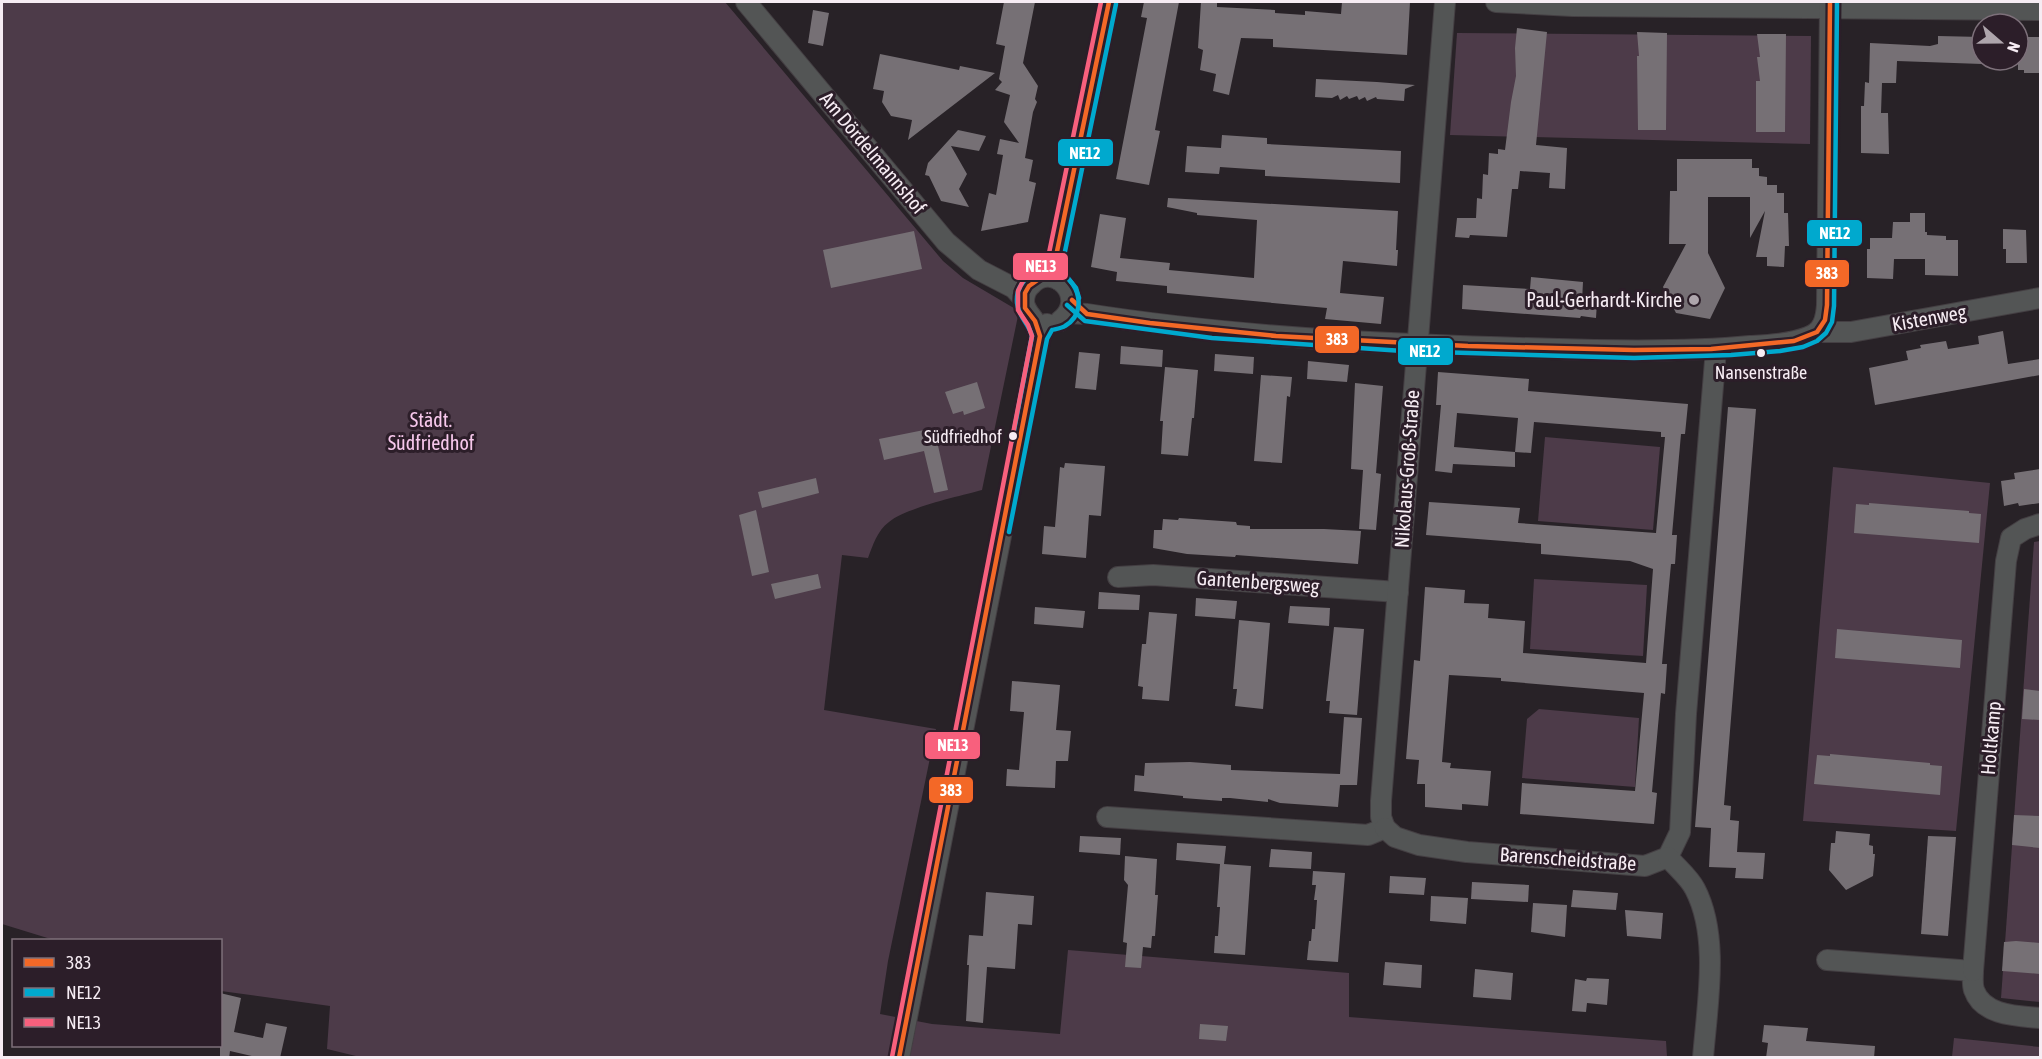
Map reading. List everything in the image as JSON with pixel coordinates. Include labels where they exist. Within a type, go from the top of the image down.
[{"type":"street","name":"Am Dördelmannshof","points":[[746,2],[946,242],[979,270],[1037,282]]},
{"type":"street","points":[[899,1058],[1040,327],[1025,308],[1037,282],[1109,2]]},
{"type":"street","name":"Nikolaus-Groß-Straße","points":[[1385,828],[1381,801],[1445,2]]},
{"type":"street","points":[[1496,2],[1573,6],[1830,5],[2040,10]]},
{"type":"street","points":[[1040,327],[1062,320],[1075,309],[1256,335],[1417,343],[1634,351],[1769,345],[1809,337],[1818,332],[1825,322],[1827,305],[1830,5]]},
{"type":"street","points":[[1037,282],[1066,285],[1075,309]]},
{"type":"street","name":"Kistenweg","points":[[1818,332],[1851,332],[2040,298]]},
{"type":"street","points":[[1703,1058],[1710,945],[1702,908],[1694,887],[1668,857],[1680,832],[1686,714],[1716,349]]},
{"type":"street","name":"Holtkamp","points":[[2040,524],[2025,529],[2011,538],[2006,561],[1973,971],[1973,989],[1979,1000],[1988,1007],[2011,1016],[2040,1018]]},
{"type":"street","name":"Gantenbergsweg","points":[[1118,577],[1153,575],[1398,592]]},
{"type":"street","points":[[1107,817],[1368,835],[1385,828]]},
{"type":"street","name":"Barenscheidstraße","points":[[1385,828],[1395,837],[1419,845],[1467,852],[1645,866],[1668,857]]},
{"type":"street","points":[[1827,960],[1973,971]]},
{"type":"green space","name":"Städt. Südfriedhof","points":[[2,2],[725,2],[943,261],[963,278],[1019,311],[982,490],[933,503],[897,517],[881,530],[868,558],[842,555],[824,710],[936,729],[888,961],[880,1014],[932,1024],[1060,1034],[1068,950],[1349,973],[1349,1017],[1666,1041],[1667,1057],[360,1057],[327,1049],[330,1006],[222,991],[222,939],[51,939],[2,924]]},
{"type":"green space","points":[[1457,33],[1811,36],[1810,144],[1450,135]]},
{"type":"green space","points":[[1545,437],[1660,447],[1653,530],[1538,521]]},
{"type":"green space","points":[[1833,467],[1990,483],[1956,831],[1803,821]]},
{"type":"green space","points":[[2040,541],[2040,1002],[2001,998],[2034,542]]},
{"type":"green space","points":[[1534,579],[1647,585],[1643,656],[1530,649]]},
{"type":"green space","points":[[1539,709],[1639,718],[1635,787],[1522,778],[1527,719]]},
{"type":"green space","points":[[1954,1038],[2040,1047],[2040,1057],[1952,1057]]},
{"type":"building","points":[[1004,2],[1035,2],[1023,63],[1038,86],[1035,99],[1037,102],[1033,112],[1025,158],[1033,160],[1029,181],[1036,183],[1028,222],[981,231],[989,193],[996,195],[1003,155],[997,154],[1000,139],[1019,143],[1004,122],[1010,95],[995,90],[1002,82],[999,79],[1005,46],[996,44]]},
{"type":"building","points":[[1144,2],[1179,2],[1155,130],[1160,131],[1149,185],[1116,179],[1147,18],[1141,17]]},
{"type":"building","points":[[1201,2],[1217,2],[1217,7],[1275,10],[1275,13],[1305,15],[1305,11],[1341,14],[1342,2],[1410,2],[1407,55],[1273,47],[1273,39],[1241,38],[1229,95],[1213,91],[1216,74],[1200,70],[1203,50],[1198,48]]},
{"type":"building","points":[[813,10],[829,13],[823,46],[808,43]]},
{"type":"building","points":[[1517,28],[1547,32],[1536,145],[1567,148],[1565,189],[1549,188],[1550,173],[1520,171],[1518,189],[1512,189],[1507,237],[1470,235],[1469,238],[1455,237],[1457,218],[1476,218],[1477,198],[1482,199],[1483,174],[1488,175],[1489,153],[1498,154],[1498,149],[1505,150],[1516,76]]},
{"type":"building","points":[[1637,32],[1667,33],[1666,130],[1638,130]]},
{"type":"building","points":[[1757,34],[1786,34],[1785,132],[1756,132],[1756,81],[1760,81]]},
{"type":"building","points":[[1938,36],[1970,37],[1970,64],[1897,61],[1896,83],[1882,83],[1881,113],[1888,113],[1889,154],[1861,153],[1861,106],[1864,106],[1865,82],[1869,83],[1870,43],[1930,46],[1938,44]]},
{"type":"building","points":[[2030,37],[2040,37],[2040,73],[2024,73],[2030,72]]},
{"type":"building","points":[[880,54],[959,70],[960,66],[995,73],[908,140],[912,120],[891,116],[882,102],[884,91],[873,89]]},
{"type":"building","points":[[1316,79],[1415,85],[1405,89],[1404,101],[1377,99],[1376,97],[1367,101],[1365,97],[1359,100],[1357,96],[1349,99],[1347,96],[1340,100],[1338,95],[1332,98],[1315,97]]},
{"type":"building","points":[[958,130],[986,136],[979,151],[951,146],[967,174],[959,189],[969,207],[941,201],[929,176],[925,175],[928,163]]},
{"type":"building","points":[[1222,135],[1267,138],[1267,144],[1401,151],[1400,183],[1265,176],[1265,170],[1220,167],[1219,174],[1185,172],[1187,146],[1221,148]]},
{"type":"building","points":[[1677,159],[1752,159],[1752,168],[1759,168],[1759,176],[1767,177],[1767,185],[1777,185],[1777,193],[1784,193],[1784,213],[1788,213],[1789,246],[1785,246],[1784,267],[1767,266],[1767,257],[1756,257],[1765,211],[1750,238],[1750,197],[1708,197],[1708,253],[1725,288],[1710,319],[1676,313],[1663,287],[1686,244],[1669,244],[1670,191],[1677,191]]},
{"type":"building","points":[[1168,198],[1398,211],[1397,266],[1343,261],[1340,293],[1384,297],[1381,324],[1325,319],[1327,308],[1167,293],[1167,286],[1116,281],[1117,272],[1091,267],[1100,214],[1126,218],[1120,258],[1170,263],[1169,270],[1254,278],[1257,220],[1197,215],[1197,213],[1167,207]]},
{"type":"building","points":[[1910,213],[1925,213],[1927,235],[1946,236],[1946,240],[1958,240],[1958,276],[1925,275],[1925,259],[1894,259],[1893,279],[1867,278],[1867,249],[1870,249],[1870,238],[1892,238],[1893,222],[1910,222]]},
{"type":"building","points":[[2003,229],[2026,230],[2027,263],[2006,263]]},
{"type":"building","points":[[914,231],[922,269],[831,288],[823,250]]},
{"type":"building","points":[[1531,277],[1583,282],[1582,301],[1597,302],[1596,318],[1462,309],[1463,285],[1530,289]]},
{"type":"building","points":[[2003,331],[2008,364],[2040,359],[2040,375],[1875,405],[1869,368],[1908,360],[1906,351],[1921,348],[1920,345],[1946,341],[1948,349],[1979,344],[1978,336]]},
{"type":"building","points":[[1121,346],[1163,350],[1162,367],[1120,364]]},
{"type":"building","points":[[1079,352],[1100,354],[1096,390],[1075,388]]},
{"type":"building","points":[[1215,354],[1254,357],[1253,374],[1214,371]]},
{"type":"building","points":[[1308,361],[1349,365],[1347,382],[1307,379]]},
{"type":"building","points":[[1165,367],[1198,370],[1188,456],[1161,454],[1163,421],[1160,421]]},
{"type":"building","points":[[1438,372],[1529,379],[1528,391],[1688,404],[1685,434],[1681,434],[1672,535],[1677,535],[1675,564],[1671,564],[1662,664],[1667,664],[1665,694],[1661,693],[1652,792],[1657,793],[1654,824],[1520,814],[1522,783],[1635,791],[1644,693],[1501,681],[1501,678],[1449,675],[1442,762],[1451,763],[1450,768],[1491,771],[1488,806],[1462,804],[1462,810],[1425,807],[1425,784],[1417,784],[1419,760],[1406,759],[1414,660],[1420,661],[1425,587],[1465,590],[1464,603],[1489,604],[1488,618],[1525,621],[1523,653],[1646,663],[1653,569],[1630,561],[1541,554],[1541,544],[1426,535],[1429,502],[1520,508],[1518,523],[1656,533],[1665,437],[1661,437],[1661,432],[1534,422],[1531,453],[1515,452],[1515,467],[1453,464],[1452,473],[1435,471],[1441,405],[1436,405]],"holes":[[[1457,413],[1518,418],[1515,452],[1454,447]]]},
{"type":"building","points":[[1261,375],[1292,377],[1290,397],[1287,396],[1282,463],[1254,461]]},
{"type":"building","points":[[977,382],[985,408],[964,415],[963,411],[953,414],[945,392]]},
{"type":"building","points":[[1355,383],[1383,386],[1376,473],[1381,474],[1376,530],[1359,529],[1363,470],[1351,469]]},
{"type":"building","points":[[1728,407],[1756,409],[1724,805],[1731,806],[1730,820],[1739,821],[1737,852],[1765,853],[1763,879],[1735,878],[1736,868],[1709,867],[1711,828],[1695,827]]},
{"type":"building","points":[[934,428],[948,490],[934,493],[924,451],[884,460],[879,439]]},
{"type":"building","points":[[1065,463],[1105,466],[1101,516],[1089,515],[1086,558],[1042,554],[1044,526],[1055,527],[1060,467],[1064,468]]},
{"type":"building","points":[[2040,469],[2040,503],[2019,506],[2018,503],[2004,506],[2001,481],[2015,479],[2014,473]]},
{"type":"building","points":[[816,478],[819,493],[762,508],[758,492]]},
{"type":"building","points":[[1869,503],[1969,511],[1969,513],[1981,514],[1979,543],[1854,533],[1856,504],[1869,505]]},
{"type":"building","points":[[756,510],[769,572],[752,576],[739,515]]},
{"type":"building","points":[[1179,518],[1236,522],[1237,525],[1250,526],[1250,529],[1361,531],[1358,564],[1236,555],[1235,557],[1187,554],[1153,548],[1154,530],[1162,530],[1163,519],[1178,520]]},
{"type":"building","points":[[818,574],[821,588],[775,599],[771,584]]},
{"type":"building","points":[[1099,592],[1140,595],[1139,610],[1098,609]]},
{"type":"building","points":[[1196,598],[1237,601],[1235,619],[1195,616]]},
{"type":"building","points":[[1290,606],[1330,608],[1329,626],[1288,623]]},
{"type":"building","points":[[1035,607],[1085,611],[1083,628],[1034,624]]},
{"type":"building","points":[[1149,612],[1177,614],[1169,701],[1142,699],[1143,687],[1138,686],[1142,644],[1146,644]]},
{"type":"building","points":[[1239,620],[1270,623],[1263,709],[1235,706],[1237,689],[1233,689]]},
{"type":"building","points":[[1334,627],[1364,629],[1357,715],[1329,713],[1330,701],[1326,701]]},
{"type":"building","points":[[1837,629],[1962,640],[1960,668],[1835,658]]},
{"type":"building","points":[[1012,681],[1060,685],[1056,730],[1071,731],[1068,761],[1056,761],[1055,788],[1006,786],[1007,769],[1019,770],[1024,712],[1010,711]]},
{"type":"building","points":[[2024,689],[2040,691],[2040,720],[2022,719]]},
{"type":"building","points":[[1344,717],[1362,718],[1357,785],[1340,785],[1338,807],[1280,803],[1268,799],[1268,802],[1230,798],[1222,798],[1222,801],[1183,798],[1183,796],[1134,791],[1135,775],[1144,776],[1145,763],[1190,762],[1231,765],[1231,770],[1340,774]]},
{"type":"building","points":[[1830,754],[1942,766],[1940,795],[1814,784],[1817,755],[1830,756]]},
{"type":"building","points":[[2014,815],[2040,816],[2040,848],[2012,845]]},
{"type":"building","points":[[1836,831],[1870,834],[1869,845],[1873,846],[1873,854],[1875,854],[1873,876],[1846,890],[1829,870],[1831,843],[1835,843]]},
{"type":"building","points":[[1080,836],[1121,838],[1120,855],[1079,852]]},
{"type":"building","points":[[1928,836],[1956,837],[1948,936],[1921,934]]},
{"type":"building","points":[[1177,843],[1226,846],[1224,864],[1251,866],[1245,955],[1214,953],[1220,907],[1217,907],[1220,864],[1176,860]]},
{"type":"building","points":[[1271,849],[1312,852],[1311,869],[1269,867]]},
{"type":"building","points":[[1125,856],[1157,859],[1155,895],[1158,895],[1155,936],[1152,936],[1151,948],[1143,947],[1141,968],[1125,967],[1127,943],[1123,942],[1128,885],[1124,880]]},
{"type":"building","points":[[1313,871],[1345,873],[1338,962],[1307,960],[1312,929],[1315,929],[1317,900],[1314,900],[1316,885],[1312,885]]},
{"type":"building","points":[[1390,876],[1426,878],[1424,895],[1389,893]]},
{"type":"building","points":[[1472,882],[1529,885],[1528,902],[1471,899]]},
{"type":"building","points":[[1573,890],[1618,893],[1616,910],[1571,907]]},
{"type":"building","points":[[986,892],[1034,896],[1032,925],[1018,924],[1015,969],[987,967],[983,1023],[966,1021],[969,965],[967,965],[969,935],[983,936]]},
{"type":"building","points":[[1431,896],[1468,898],[1466,924],[1430,921]]},
{"type":"building","points":[[1533,903],[1567,905],[1565,937],[1531,932]]},
{"type":"building","points":[[1625,910],[1663,913],[1661,939],[1627,936]]},
{"type":"building","points":[[2004,942],[2040,943],[2040,974],[2002,971]]},
{"type":"building","points":[[1385,962],[1422,965],[1421,988],[1383,985]]},
{"type":"building","points":[[1475,969],[1513,973],[1511,1000],[1473,997]]},
{"type":"building","points":[[1587,978],[1609,979],[1607,1005],[1587,1003],[1586,1012],[1572,1011],[1575,979],[1586,981]]},
{"type":"building","points":[[222,993],[241,998],[234,1032],[263,1038],[266,1023],[287,1027],[280,1058],[260,1058],[230,1051],[229,1058],[220,1058]]},
{"type":"building","points":[[1200,1024],[1228,1026],[1226,1041],[1199,1039]]},
{"type":"building","points":[[1764,1025],[1808,1028],[1806,1041],[1875,1046],[1874,1058],[1766,1058],[1768,1043],[1762,1042]]},
{"type":"transit line","name":"NE13","points":[[892,1057],[1032,336],[1018,310],[1018,291],[1023,281],[1037,271],[1048,258],[1101,2]]},
{"type":"transit line","name":"383","points":[[899,1058],[1040,336],[1035,321],[1025,308],[1025,293],[1029,286],[1042,277],[1055,261],[1109,2]]},
{"type":"transit line","name":"383","points":[[1072,300],[1087,314],[1150,323],[1276,336],[1468,346],[1634,350],[1711,349],[1794,341],[1817,332],[1825,320],[1827,305],[1830,2]]},
{"type":"transit line","name":"NE12","points":[[1067,305],[1085,321],[1212,338],[1403,351],[1634,358],[1731,355],[1803,347],[1817,341],[1826,333],[1832,322],[1834,306],[1837,2]]},
{"type":"transit line","name":"NE12","points":[[1079,298],[1076,288],[1066,276],[1063,261],[1116,4]]},
{"type":"transit line","name":"NE12","points":[[1009,532],[1047,339],[1052,330],[1065,326],[1074,317],[1078,307],[1078,295],[1073,284],[1065,276],[1055,271],[1043,270],[1030,276],[1018,291],[1018,308],[1032,336],[1012,441]]},
{"type":"place","name":"Paul-Gerhardt-Kirche","points":[[1694,300]]},
{"type":"place","name":"Nansenstraße","points":[[1761,353]]},
{"type":"place","name":"Südfriedhof","points":[[1013,436]]}]
